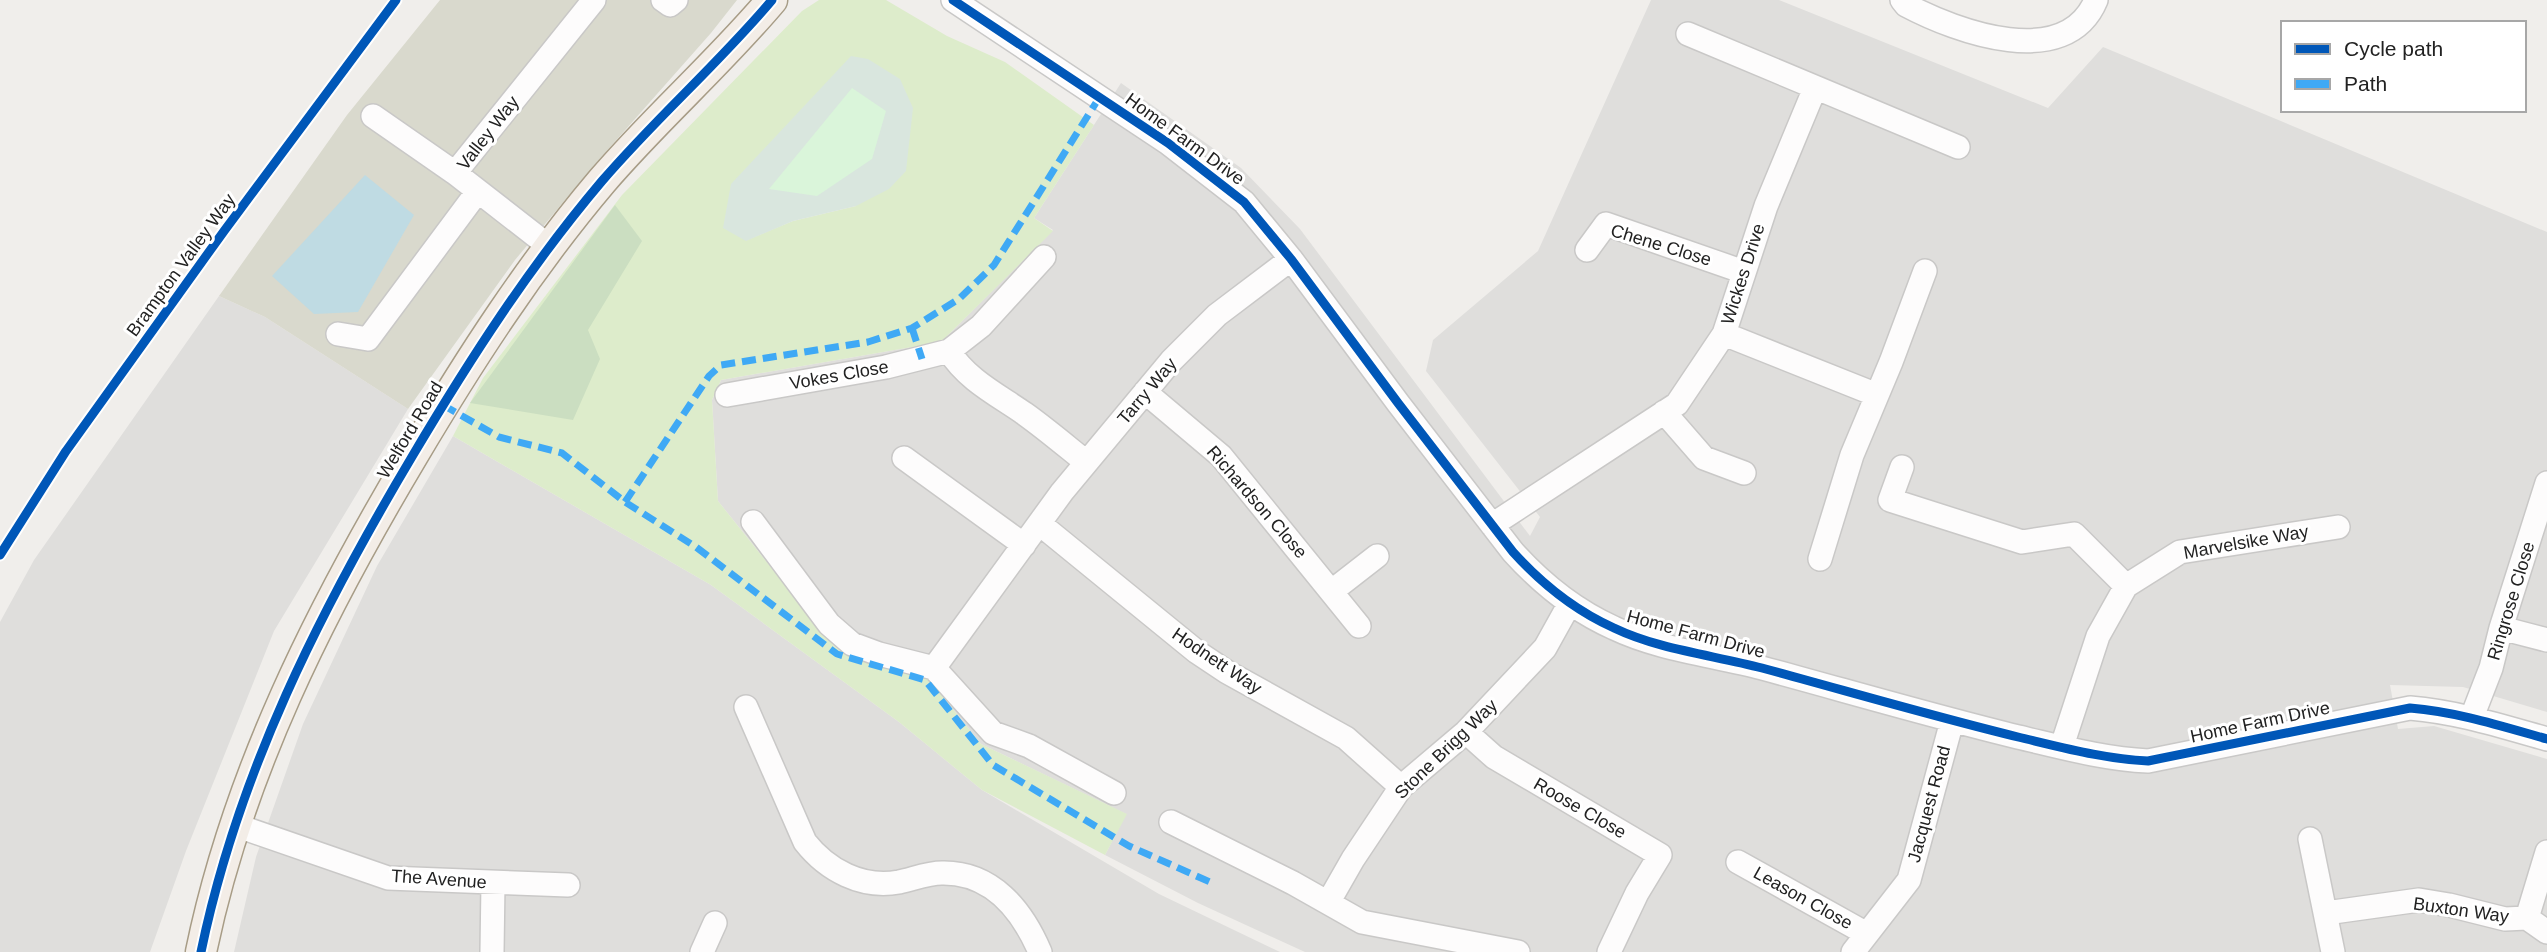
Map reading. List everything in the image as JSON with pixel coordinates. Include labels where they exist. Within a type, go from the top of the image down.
[{"type":"main road","name":"Welford Road","points":[[201,952],[235,825],[283,699],[327,605],[356,552],[485,337],[550,247],[604,179],[772,0]]},
{"type":"street","name":"Valley Way","points":[[550,247],[455,173],[594,0]]},
{"type":"street","points":[[663,0],[670,5],[676,0]]},
{"type":"street","name":"Home Farm Drive","points":[[953,0],[1168,143],[1244,202],[1292,259],[1352,342],[1530,571],[1570,603],[1614,629],[1671,648],[1759,667],[1952,721],[2116,759],[2148,761],[2410,708],[2440,710],[2472,717],[2547,739]]},
{"type":"street","points":[[1902,0],[1906,5],[1944,23],[1997,37],[2025,41],[2047,40],[2067,35],[2089,15],[2096,0]]},
{"type":"street","points":[[1688,34],[1958,147]]},
{"type":"street","name":"Wickes Drive","points":[[1492,525],[1677,404],[1724,334],[1766,206],[1815,88]]},
{"type":"street","points":[[373,116],[455,173]]},
{"type":"street","points":[[338,334],[368,338],[478,191]]},
{"type":"street","name":"Chene Close","points":[[1587,250],[1606,224],[1744,272]]},
{"type":"street","name":"Vokes Close","points":[[727,395],[886,366],[949,351],[981,326],[1044,257]]},
{"type":"street","name":"Tarry Way","points":[[934,668],[1086,462],[1194,336],[1217,315],[1292,259]]},
{"type":"street","points":[[1820,559],[1852,455],[1925,271]]},
{"type":"street","points":[[1724,334],[1877,395]]},
{"type":"street","points":[[949,351],[958,366],[1086,462]]},
{"type":"street","name":"Richardson Close","points":[[1145,392],[1221,456],[1359,626]]},
{"type":"street","points":[[1664,412],[1703,458],[1744,473]]},
{"type":"street","points":[[904,458],[1024,545]]},
{"type":"street","points":[[1902,467],[1890,500],[2022,542],[2074,534],[2126,586]]},
{"type":"street","name":"Ringrose Close","points":[[2472,717],[2491,668],[2547,483]]},
{"type":"street","points":[[753,522],[830,624],[852,644],[934,668],[993,733],[1029,746],[1114,793]]},
{"type":"street","name":"Hodnett Way","points":[[1040,524],[1197,652],[1227,672],[1346,738],[1401,787]]},
{"type":"street","name":"Marvelsike Way","points":[[2062,747],[2098,636],[2126,586],[2180,552],[2338,527]]},
{"type":"street","points":[[1332,591],[1377,556]]},
{"type":"street","name":"Stone Brigg Way","points":[[1329,901],[1353,859],[1401,787],[1466,732],[1545,648],[1570,603]]},
{"type":"street","points":[[2501,628],[2547,640]]},
{"type":"street","points":[[746,707],[805,842],[817,858],[832,869],[852,878],[873,882],[895,883],[941,873],[966,876],[988,884],[1022,915],[1040,952]]},
{"type":"street","name":"Jacquest Road","points":[[1860,943],[1909,880],[1952,721]]},
{"type":"street","name":"Roose Close","points":[[1466,732],[1494,757],[1660,855],[1637,892],[1609,952]]},
{"type":"street","points":[[1171,822],[1329,901],[1362,922],[1518,952]]},
{"type":"street","name":"The Avenue","points":[[235,825],[388,878],[568,885]]},
{"type":"street","points":[[2310,839],[2333,952]]},
{"type":"street","name":"Buxton Way","points":[[2326,913],[2419,900],[2505,919],[2527,918],[2547,852]]},
{"type":"street","name":"Leason Close","points":[[1738,862],[1860,943]]},
{"type":"street","points":[[492,952],[493,883]]},
{"type":"street","points":[[2527,918],[2547,932]]},
{"type":"street","points":[[702,952],[715,923]]},
{"type":"shaded area","points":[[440,0],[737,0],[515,260],[408,409],[265,317],[219,296],[347,115]]},
{"type":"shaded area","points":[[1651,0],[1779,0],[2048,108],[2103,47],[2547,232],[2547,712],[2463,687],[2390,685],[2398,729],[2434,726],[2547,759],[2547,952],[1305,952],[1198,903],[1105,855],[1126,814],[981,744],[927,677],[835,647],[718,501],[712,400],[721,380],[941,342],[1053,230],[1034,218],[1121,83],[1241,168],[1300,229],[1530,536],[1540,517],[1426,371],[1433,340],[1538,251]]},
{"type":"shaded area","points":[[851,56],[868,59],[900,79],[913,108],[906,171],[889,189],[856,206],[793,221],[746,241],[723,228],[731,184]]},
{"type":"shaded area","points":[[219,296],[265,317],[408,409],[274,631],[186,851],[150,952],[0,952],[0,622],[34,560]]},
{"type":"shaded area","points":[[453,436],[711,585],[899,722],[982,790],[1159,894],[1280,952],[234,952],[256,857],[303,724],[377,566]]},
{"type":"green space","points":[[819,0],[886,0],[947,36],[1005,62],[1094,125],[1034,218],[1053,231],[941,342],[721,380],[712,400],[718,501],[835,647],[927,677],[981,744],[1127,814],[1105,855],[982,790],[899,722],[711,585],[453,436],[483,378],[622,195],[802,11]],"holes":[[[851,57],[856,206],[793,221],[747,240]]]},
{"type":"green space","points":[[852,88],[886,111],[872,159],[817,196],[769,189]]},
{"type":"green space","points":[[615,205],[642,241],[588,330],[600,359],[573,420],[470,403]]},
{"type":"water","points":[[365,175],[414,215],[358,312],[314,314],[272,276]]},
{"type":"marked path","points":[[625,502],[709,376],[721,365],[868,342],[912,328],[959,299],[994,265],[1099,98]]},
{"type":"marked path","points":[[912,328],[922,359]]},
{"type":"marked path","points":[[443,405],[499,437],[562,453],[625,502],[696,547],[837,654],[925,680],[993,765],[1129,846],[1210,882]]},
{"type":"cycle path","name":"Brampton Valley Way","points":[[0,555],[66,451],[224,231],[396,0]]},
{"type":"cycle path","points":[[201,952],[237,821],[286,695],[346,573],[413,455],[502,314],[576,213],[623,158],[772,0]]},
{"type":"cycle path","points":[[953,0],[1168,143],[1244,202],[1291,259],[1513,552],[1535,575],[1560,595],[1614,628],[1668,647],[1762,668],[1986,729],[2115,758],[2148,761],[2410,708],[2462,716],[2547,739]]}]
